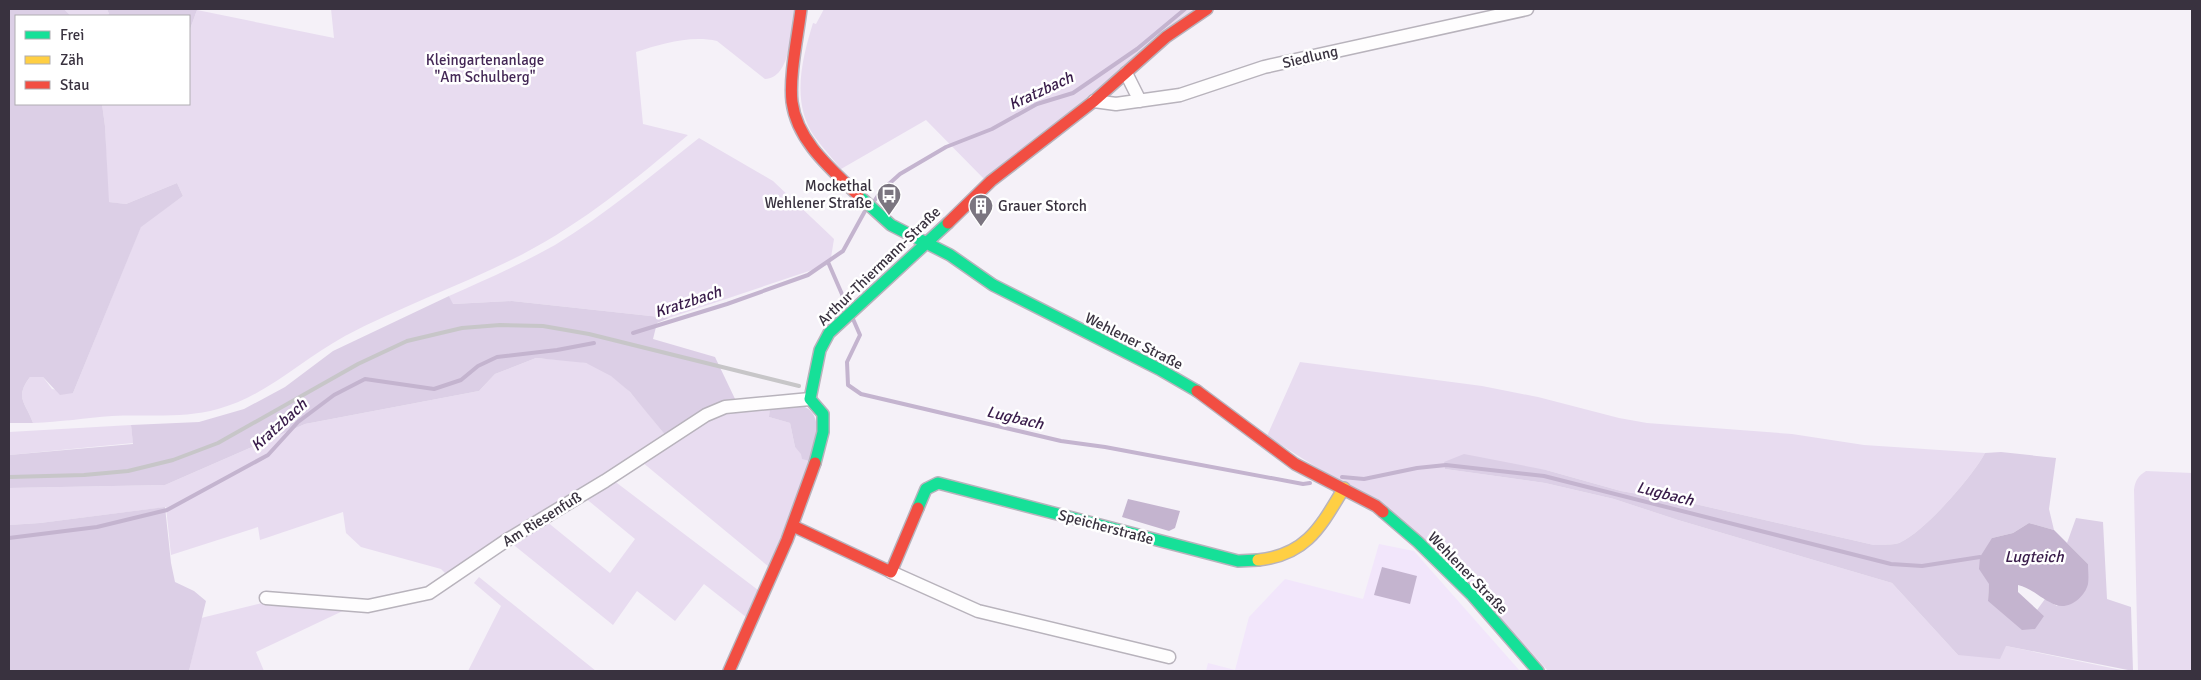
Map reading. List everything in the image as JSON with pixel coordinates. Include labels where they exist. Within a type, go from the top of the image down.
[{"type":"street","name":"Arthur-Thiermann-Straße","points":[[810,399],[820,350],[829,333],[886,282],[991,181],[1094,101],[1166,37],[1207,9]]},
{"type":"street","name":"Siedlung","points":[[1094,101],[1116,104],[1180,95],[1264,67],[1527,9]]},
{"type":"street","name":"Wehlener Straße","points":[[803,11],[792,85],[792,102],[800,128],[820,158],[875,212],[891,225],[950,255],[993,285],[1069,325],[1159,368],[1190,386],[1295,464],[1376,506],[1418,542],[1471,594],[1538,671]]},
{"type":"street","points":[[1126,73],[1140,101]]},
{"type":"street","points":[[729,671],[793,526],[809,483],[823,428],[823,414],[810,399]]},
{"type":"street","name":"Am Riesenfuß","points":[[266,598],[368,606],[430,593],[508,540],[706,415],[725,407],[810,399]]},
{"type":"street","name":"Speicherstraße","points":[[892,572],[926,489],[938,484],[1238,561],[1262,561],[1292,554],[1308,543],[1344,488]]},
{"type":"street","points":[[793,526],[978,611],[1169,657]]},
{"type":"shaded area","points":[[9,9],[64,9],[70,15],[15,15],[15,105],[102,105],[109,202],[126,204],[177,183],[183,196],[141,227],[73,393],[60,395],[43,377],[30,377],[25,384],[22,396],[33,423],[9,423]]},
{"type":"shaded area","points":[[107,9],[197,10],[190,29],[190,15],[108,15],[109,14]]},
{"type":"shaded area","points":[[449,296],[453,304],[512,301],[669,318],[657,323],[653,339],[715,357],[736,401],[666,436],[630,392],[611,376],[586,363],[536,358],[495,374],[479,391],[305,424],[165,485],[9,488],[9,455],[133,444],[131,425],[199,422],[244,409],[285,387],[333,351]]},
{"type":"shaded area","points":[[796,404],[806,407],[812,412],[815,419],[816,435],[810,461],[802,459],[801,454],[795,447],[790,423],[769,417],[770,406]]},
{"type":"shaded area","points":[[2001,452],[2056,458],[2049,509],[2054,530],[2029,523],[2013,533],[1992,538],[1988,601],[2044,616],[2037,610],[2045,599],[2057,606],[2088,564],[2067,543],[2076,518],[2103,522],[2107,599],[2131,607],[2133,671],[2006,646],[2000,659],[1958,655],[1892,583],[1678,520],[1614,499],[1545,483],[1445,469],[1444,462],[1464,454],[1546,470],[1621,491],[1695,504],[1874,545],[1898,543],[1911,536],[1948,502],[1985,453]]},
{"type":"shaded area","points":[[165,507],[175,582],[194,591],[206,601],[189,671],[9,671],[9,525],[40,523]]},
{"type":"shaded area","points":[[1379,544],[1414,551],[1520,671],[1206,671],[1208,663],[1235,670],[1249,617],[1285,579],[1363,599]]},
{"type":"green space","points":[[64,9],[107,9],[109,14],[108,15],[70,15]]},
{"type":"green space","name":"Kleingartenanlage \"Am Schulberg\"","points":[[331,9],[794,9],[791,39],[785,61],[774,76],[765,79],[717,41],[707,39],[686,40],[665,43],[636,52],[643,124],[688,135],[629,184],[588,214],[523,254],[345,336],[268,387],[218,409],[165,416],[112,416],[33,423],[22,396],[25,384],[30,377],[43,377],[52,389],[73,393],[141,226],[183,196],[177,183],[126,204],[108,202],[105,126],[102,105],[190,105],[190,29],[197,10],[334,38]]},
{"type":"green space","points":[[824,9],[1198,9],[985,180],[926,120],[841,169],[814,136],[807,123],[801,95],[802,66],[805,51],[813,23],[816,24]]},
{"type":"green space","points":[[699,138],[773,181],[831,236],[834,239],[830,264],[669,318],[512,301],[452,304],[449,296],[529,259],[574,233],[629,194]]},
{"type":"green space","points":[[536,358],[586,363],[611,375],[641,404],[666,436],[448,576],[441,569],[361,547],[346,533],[343,512],[260,540],[258,527],[171,555],[166,507],[40,523],[9,525],[9,488],[165,485],[305,424],[479,391],[495,374]]},
{"type":"green space","points":[[1300,362],[1482,386],[1538,397],[1619,418],[1647,423],[1792,434],[1864,445],[1985,453],[1948,502],[1923,527],[1898,543],[1874,545],[1695,504],[1621,491],[1546,470],[1444,462],[1445,469],[1545,483],[1614,499],[1678,520],[1892,583],[1958,655],[2006,646],[2126,671],[1548,671],[1462,575],[1468,574],[1466,569],[1456,568],[1335,479],[1267,436]]},
{"type":"green space","points":[[770,406],[769,417],[790,423],[795,447],[810,461],[769,567],[642,462],[723,411]]},
{"type":"green space","points":[[131,425],[133,443],[9,455],[9,432]]},
{"type":"green space","points":[[2146,471],[2192,473],[2192,671],[2138,671],[2134,490],[2137,479]]},
{"type":"green space","points":[[613,480],[758,590],[746,617],[704,584],[675,621],[637,591],[613,625],[510,542],[546,521],[610,573],[635,539],[584,497]]},
{"type":"green space","points":[[479,577],[596,671],[468,671],[501,606],[474,583]]},
{"type":"green space","points":[[266,602],[347,609],[256,652],[264,671],[189,671],[201,618]]},
{"type":"water","points":[[1128,499],[1180,511],[1175,528],[1169,531],[1122,517]]},
{"type":"water","name":"Lugteich","points":[[2029,523],[2054,530],[2088,564],[2088,584],[2080,598],[2066,606],[2051,603],[2018,585],[2018,592],[2044,616],[2035,629],[2022,630],[1988,601],[1989,584],[1979,569],[1980,557],[1992,538],[2013,533]]},
{"type":"water","points":[[1382,567],[1417,576],[1410,604],[1374,595]]},
{"type":"waterway","name":"Kratzbach","points":[[875,200],[881,191],[900,174],[946,147],[992,129],[1037,104],[1073,93],[1137,49],[1185,9]]},
{"type":"waterway","name":"Kratzbach","points":[[633,333],[727,304],[808,275],[843,251],[865,211]]},
{"type":"waterway","name":"Lugbach","points":[[828,262],[848,308]]},
{"type":"waterway","name":"Lugbach","points":[[853,319],[860,335],[847,362],[848,385],[861,394],[1061,441],[1105,447],[1303,484],[1310,483]]},
{"type":"waterway","name":"Kratzbach","points":[[9,538],[97,527],[167,510],[268,455],[298,422],[334,395],[365,379],[434,389],[461,380],[478,366],[497,357],[557,350],[594,343]]},
{"type":"waterway","name":"Lugbach","points":[[1342,477],[1364,479],[1417,468],[1446,465],[1544,476],[1891,564],[1922,566],[1980,557]]},
{"type":"railway","points":[[9,477],[84,475],[128,471],[173,460],[218,443],[358,364],[407,341],[462,328],[500,325],[543,326],[589,334],[799,386]]},
{"type":"traffic: fast","points":[[858,195],[891,225],[950,255],[993,285],[1159,369],[1197,391]]},
{"type":"traffic: fast","points":[[815,463],[823,432],[823,414],[810,399],[820,350],[829,333],[948,223]]},
{"type":"traffic: fast","points":[[918,508],[926,489],[938,483],[1238,561],[1258,560]]},
{"type":"traffic: fast","points":[[1383,512],[1418,542],[1471,594],[1538,671]]},
{"type":"traffic: slow","points":[[1258,560],[1275,557],[1301,545],[1320,526],[1344,488]]},
{"type":"traffic: jam","points":[[801,9],[791,92],[795,116],[808,142],[837,175],[858,195]]},
{"type":"traffic: jam","points":[[948,223],[991,181],[1094,101],[1166,37],[1207,9]]},
{"type":"traffic: jam","points":[[1197,391],[1295,464],[1376,506],[1383,512]]},
{"type":"traffic: jam","points":[[729,671],[787,540],[815,463]]},
{"type":"traffic: jam","points":[[793,526],[891,572],[918,508]]},
{"type":"place","name":"Mockethal Wehlener Straße","points":[[889,216]]},
{"type":"place","name":"Grauer Storch","points":[[981,227]]}]
